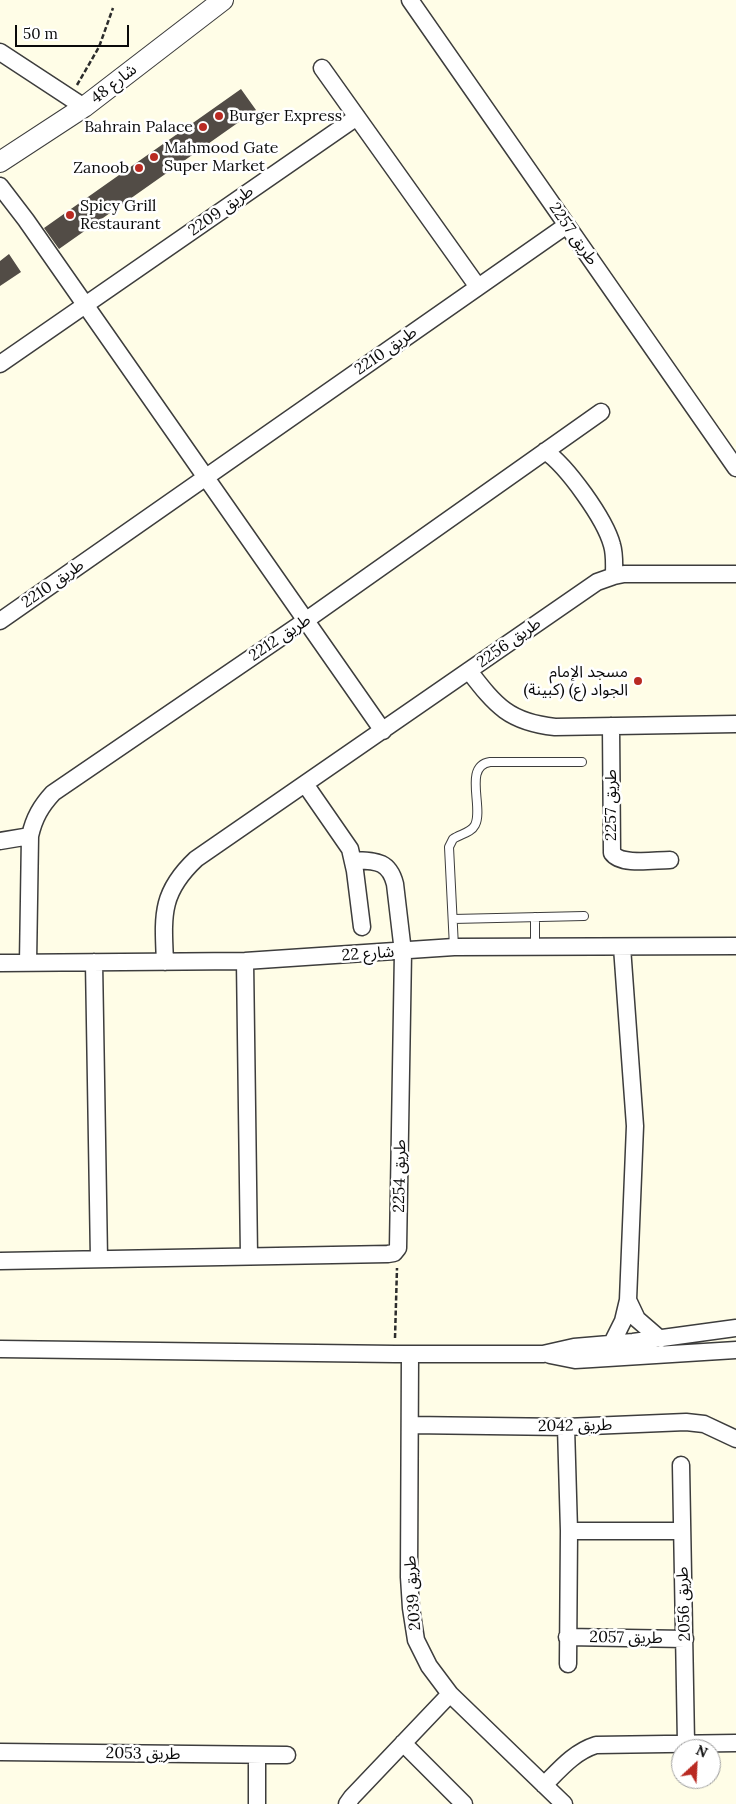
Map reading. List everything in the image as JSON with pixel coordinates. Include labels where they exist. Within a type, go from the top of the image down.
[{"type":"street","name":"شارع 48","points":[[0,162],[77,102],[223,0]]},
{"type":"street","name":"طريق 2257","points":[[410,0],[736,468]]},
{"type":"street","points":[[0,52],[77,102]]},
{"type":"street","points":[[322,68],[478,287]]},
{"type":"street","name":"طريق 2209","points":[[0,364],[356,116]]},
{"type":"street","points":[[0,186],[383,731]]},
{"type":"street","name":"طريق 2210","points":[[0,621],[567,225]]},
{"type":"street","name":"طريق 2212","points":[[28,962],[30,836],[32,824],[38,812],[53,793],[305,621],[601,412]]},
{"type":"street","points":[[545,451],[567,470],[603,524],[612,546],[614,576]]},
{"type":"street","name":"طريق 2256","points":[[165,962],[163,924],[166,906],[172,888],[182,872],[196,859],[597,582],[614,576],[736,574]]},
{"type":"street","points":[[469,671],[502,709],[518,719],[536,725],[555,727],[736,724]]},
{"type":"street","name":"طريق 2257","points":[[611,726],[612,853],[615,858],[624,861],[670,860]]},
{"type":"street","points":[[305,784],[344,840],[354,860],[362,927]]},
{"type":"street","points":[[0,841],[30,836]]},
{"type":"street","points":[[354,860],[372,860],[381,863],[388,868],[393,876],[403,952]]},
{"type":"street","name":"شارع 22","points":[[0,963],[245,961],[454,948],[736,946]]},
{"type":"street","points":[[612,1345],[623,1321],[628,1300],[635,1126],[622,947]]},
{"type":"street","name":"طريق 2254","points":[[398,1248],[403,952]]},
{"type":"street","points":[[245,961],[249,1256]]},
{"type":"street","points":[[94,962],[99,1259]]},
{"type":"street","points":[[0,1261],[388,1254],[394,1253],[398,1248]]},
{"type":"street","points":[[628,1300],[637,1319],[660,1339]]},
{"type":"street","points":[[543,1354],[574,1347],[612,1345],[736,1328]]},
{"type":"street","points":[[0,1349],[543,1354],[575,1360],[635,1358],[736,1350]]},
{"type":"street","name":"طريق 2039","points":[[402,1354],[410,1426],[411,1608],[416,1640],[429,1666],[450,1694],[564,1804]]},
{"type":"street","name":"طريق 2042","points":[[410,1426],[566,1427],[686,1422],[704,1424],[736,1440]]},
{"type":"street","name":"طريق 2057","points":[[566,1427],[569,1531],[568,1664]]},
{"type":"street","name":"طريق 2056","points":[[681,1465],[686,1739]]},
{"type":"street","points":[[569,1531],[682,1531]]},
{"type":"street","name":"طريق 2057","points":[[567,1637],[685,1639]]},
{"type":"street","points":[[347,1804],[352,1796],[450,1694]]},
{"type":"street","points":[[403,1743],[464,1804]]},
{"type":"street","points":[[544,1785],[573,1756],[584,1749],[596,1745],[671,1743]]},
{"type":"street","points":[[721,1743],[736,1743]]},
{"type":"street","name":"طريق 2053","points":[[0,1752],[287,1755]]},
{"type":"street","points":[[256,1755],[256,1804]]},
{"type":"lane","points":[[454,948],[449,847],[452,839],[470,831],[476,821],[476,777],[478,768],[490,762],[582,762]]},
{"type":"lane","points":[[453,919],[584,916]]},
{"type":"lane","points":[[535,917],[535,947]]},
{"type":"path","points":[[77,102],[113,8]]},
{"type":"path","points":[[398,1248],[402,1354]]},
{"type":"building","points":[[241,89],[256,110],[59,249],[44,228]]},
{"type":"building","points":[[9,254],[21,272],[0,286],[0,261]]},
{"type":"place","name":"Burger Express","points":[[219,116]]},
{"type":"place","name":"Bahrain Palace","points":[[203,127]]},
{"type":"place","name":"Mahmood Gate Super Market","points":[[154,157]]},
{"type":"place","name":"Zanoob","points":[[139,168]]},
{"type":"place","name":"Spicy Grill Restaurant","points":[[70,215]]},
{"type":"place","name":"مسجد الإمام الجواد (ع) (كبينة)","points":[[638,681]]}]
